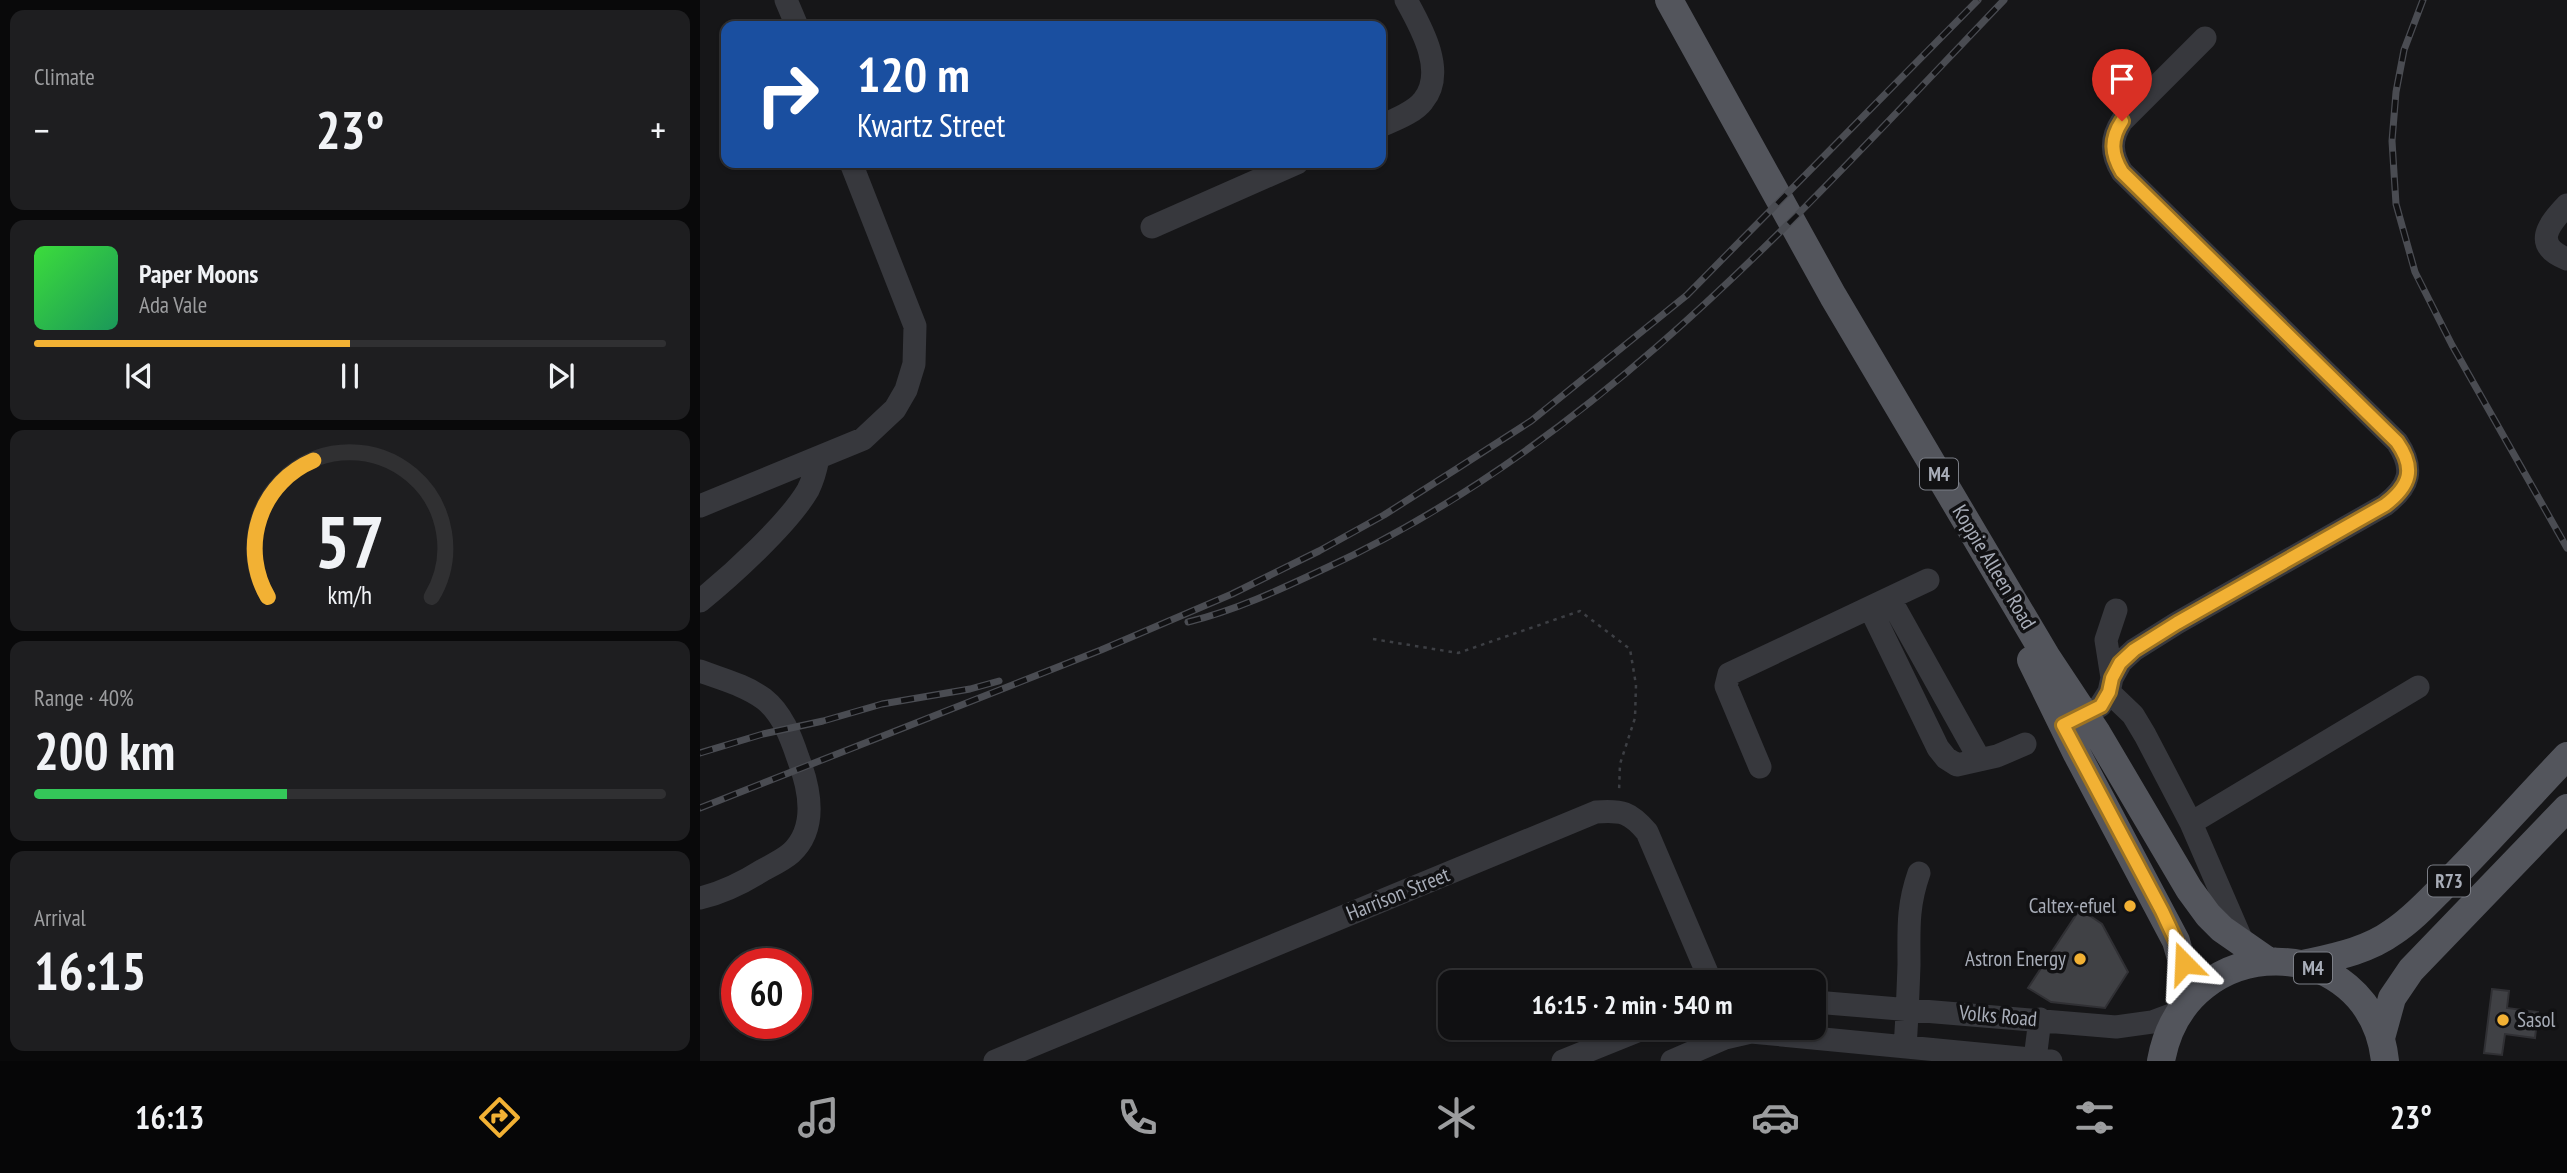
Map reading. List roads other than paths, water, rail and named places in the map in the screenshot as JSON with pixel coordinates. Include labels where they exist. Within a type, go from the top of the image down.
[{"type":"main road","name":"Koppie Alleen Road","points":[[1655,0],[1769,192]]},
{"type":"main road","name":"Koppie Alleen Road","points":[[1669,0],[1792,234],[1833,296],[2026,621],[2074,720],[2135,862],[2176,941],[2186,976],[2183,1007]]},
{"type":"main road","name":"Koppie Alleen Road","points":[[2074,720],[2164,844],[2189,889],[2208,915],[2222,929],[2268,961]]},
{"type":"main road","name":"R73","points":[[2303,964],[2346,954],[2393,932],[2419,911],[2471,860],[2566,760]]},
{"type":"main road","name":"R73","points":[[2387,1053],[2392,998],[2402,981],[2567,808]]},
{"type":"main road","points":[[2346,954],[2367,959],[2376,957],[2437,915],[2454,911],[2463,915]]},
{"type":"main road","name":"M4","points":[[2161,1061],[2170,1028],[2183,1007],[2209,981],[2237,967],[2268,961],[2303,964],[2336,980],[2351,991],[2373,1021],[2387,1053]]},
{"type":"street","points":[[786,0],[795,21]]},
{"type":"street","points":[[1386,124],[1423,102],[1433,80],[1432,62],[1421,27],[1406,0]]},
{"type":"street","points":[[2074,720],[2101,706],[2120,663],[2134,650],[2385,505],[2400,493],[2408,474],[2405,453],[2397,442],[2122,172],[2116,163],[2113,138],[2122,121],[2205,38]]},
{"type":"street","points":[[700,506],[863,439],[883,423],[903,398],[914,364],[915,326],[853,168]]},
{"type":"street","points":[[1152,227],[1286,168]]},
{"type":"street","points":[[2567,205],[2552,221],[2546,233],[2549,246],[2567,259]]},
{"type":"street","points":[[700,601],[771,534],[800,502],[815,475],[818,458]]},
{"type":"street","points":[[1760,767],[1726,685],[1729,674],[1800,638],[1928,580]]},
{"type":"street","points":[[1880,604],[1980,760],[2025,744]]},
{"type":"street","points":[[2116,610],[2106,640],[2111,685],[2133,715],[2191,822],[2243,943]]},
{"type":"street","points":[[700,671],[747,689],[777,713],[794,747],[810,795],[805,834],[791,853],[754,876],[704,900]]},
{"type":"street","points":[[2191,822],[2418,687]]},
{"type":"street","name":"Harrison Street","points":[[995,1061],[1597,812],[1618,810],[1635,819],[1647,832],[1706,970]]},
{"type":"street","points":[[2135,862],[2164,844]]},
{"type":"street","points":[[1905,1047],[1908,1008],[1907,921],[1911,895],[1919,873]]},
{"type":"street","name":"Volks Road","points":[[1826,1003],[2116,1027],[2152,1022],[2183,1007]]},
{"type":"street","points":[[2040,1019],[2043,1060]]},
{"type":"street","name":"Volks Road","points":[[1826,1038],[2043,1060]]},
{"type":"street","points":[[1563,1061],[1615,1040]]},
{"type":"street","name":"Volks Road","points":[[1672,1061],[1720,1040]]},
{"type":"railway","points":[[700,808],[1101,650],[1232,594],[1384,515],[1531,421],[1687,295],[1978,0]]},
{"type":"railway","points":[[1188,622],[1275,591],[1326,568],[1425,516],[1518,456],[1607,389],[1691,317],[1772,240],[2004,0]]},
{"type":"railway","points":[[2423,0],[2404,50],[2396,92],[2392,141],[2396,204],[2415,272],[2452,345],[2567,548]]},
{"type":"railway","points":[[700,753],[882,704],[970,689],[999,681]]},
{"type":"place","name":"Caltex-efuel","points":[[2130,906]]},
{"type":"place","name":"Astron Energy","points":[[2080,959]]},
{"type":"place","name":"Sasol","points":[[2503,1020]]}]
